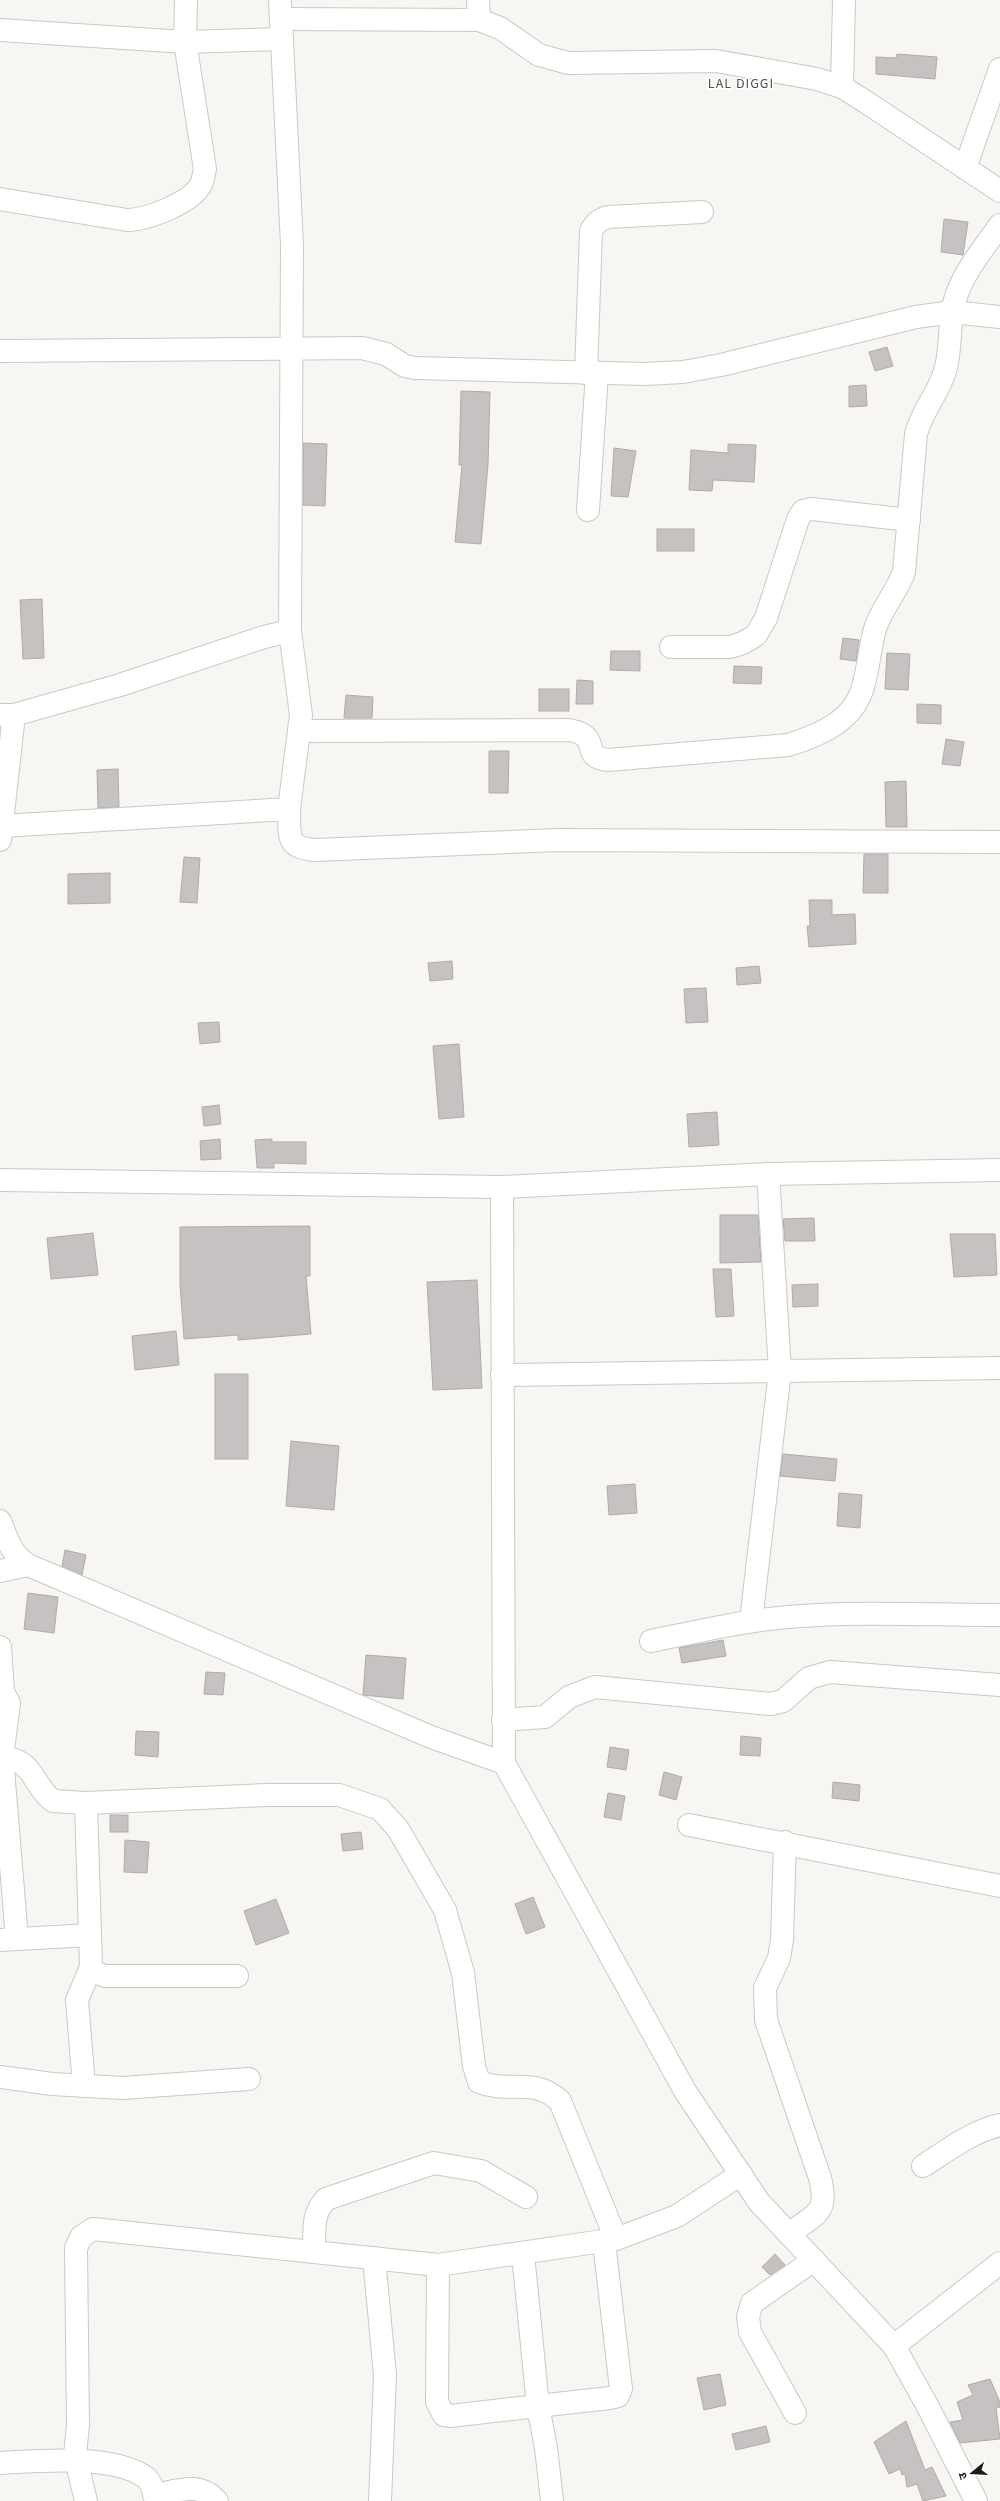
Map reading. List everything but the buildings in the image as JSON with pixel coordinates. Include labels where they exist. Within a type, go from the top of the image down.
[{"type":"street","points":[[0,199],[127,220],[141,220],[152,216],[194,194],[201,184],[206,169],[185,42],[186,0]]},
{"type":"street","points":[[842,87],[844,0]]},
{"type":"street","points":[[0,30],[185,42],[281,19],[478,10],[500,28],[539,55],[568,63],[716,61],[817,78],[842,87],[1000,191]]},
{"type":"street","points":[[281,19],[292,245],[290,631],[301,715],[290,809],[290,834],[294,844],[300,849],[316,850],[558,840],[1000,842]]},
{"type":"street","points":[[965,168],[1000,69]]},
{"type":"street","points":[[588,510],[592,373],[591,231],[600,219],[608,217],[702,212]]},
{"type":"street","points":[[299,731],[569,730],[583,732],[588,738],[592,753],[599,759],[608,760],[788,745],[812,738],[838,723],[855,707],[864,685],[875,628],[898,589],[904,572],[916,434],[921,416],[944,375],[949,356],[952,312],[969,268],[1000,225]]},
{"type":"street","points":[[0,351],[291,348],[376,350],[386,354],[405,366],[415,368],[645,374],[683,372],[916,318],[952,312],[1000,317]]},
{"type":"street","points":[[671,647],[730,647],[743,643],[756,635],[766,618],[798,519],[803,511],[812,509],[908,520]]},
{"type":"street","points":[[290,631],[264,637],[120,685],[7,715],[1,833],[290,809]]},
{"type":"street","points":[[0,1180],[502,1187],[768,1174],[1000,1170]]},
{"type":"street","points":[[751,1621],[780,1371],[768,1174]]},
{"type":"street","points":[[502,1187],[504,1763],[685,2091],[759,2202],[894,2346],[927,2405],[976,2501]]},
{"type":"street","points":[[502,1375],[1000,1368]]},
{"type":"street","points":[[0,1521],[10,1547],[17,1558],[28,1565],[431,1737],[504,1763]]},
{"type":"street","points":[[0,1571],[28,1565]]},
{"type":"street","points":[[651,1641],[751,1621],[827,1615],[1000,1615]]},
{"type":"street","points":[[0,1647],[4,1692],[9,1703],[1,1757],[8,1939],[90,1935]]},
{"type":"street","points":[[503,1720],[545,1717],[569,1697],[595,1687],[771,1704],[783,1701],[809,1678],[830,1672],[1000,1685]]},
{"type":"street","points":[[1,1757],[16,1760],[26,1765],[53,1801],[86,1803],[267,1794],[339,1795],[380,1809],[398,1829],[445,1910],[463,1973],[474,2066],[479,2082],[489,2086],[541,2088],[560,2101],[610,2241],[621,2389],[618,2396],[538,2406],[444,2415],[437,2402],[438,2265]]},
{"type":"street","points":[[84,2086],[77,2000],[91,1967],[86,1803]]},
{"type":"street","points":[[689,1825],[785,1842],[1000,1886]]},
{"type":"street","points":[[785,1842],[782,1940],[779,1958],[765,1988],[764,2004],[766,2020],[820,2178],[824,2201],[821,2209],[789,2234]]},
{"type":"street","points":[[91,1967],[94,1972],[105,1976],[237,1976]]},
{"type":"street","points":[[0,2077],[52,2084],[122,2088],[249,2079]]},
{"type":"street","points":[[923,2166],[969,2136],[985,2129],[1000,2125]]},
{"type":"street","points":[[314,2252],[315,2216],[318,2208],[326,2199],[426,2165],[434,2163],[481,2171],[526,2197]]},
{"type":"street","points":[[86,2501],[76,2460],[76,2248],[81,2237],[94,2229],[438,2265],[610,2241],[678,2216],[740,2174]]},
{"type":"street","points":[[522,2254],[538,2406],[546,2448],[552,2501]]},
{"type":"street","points":[[374,2258],[385,2375],[380,2501]]},
{"type":"street","points":[[796,2413],[750,2332],[748,2318],[752,2303],[814,2260]]},
{"type":"street","points":[[894,2346],[1000,2263]]},
{"type":"street","points":[[0,2463],[76,2460],[128,2469],[145,2477],[150,2482],[155,2498],[198,2487],[212,2495],[217,2501]]},
{"type":"district","name":"LAL DIGGI","points":[[741,84]]}]
